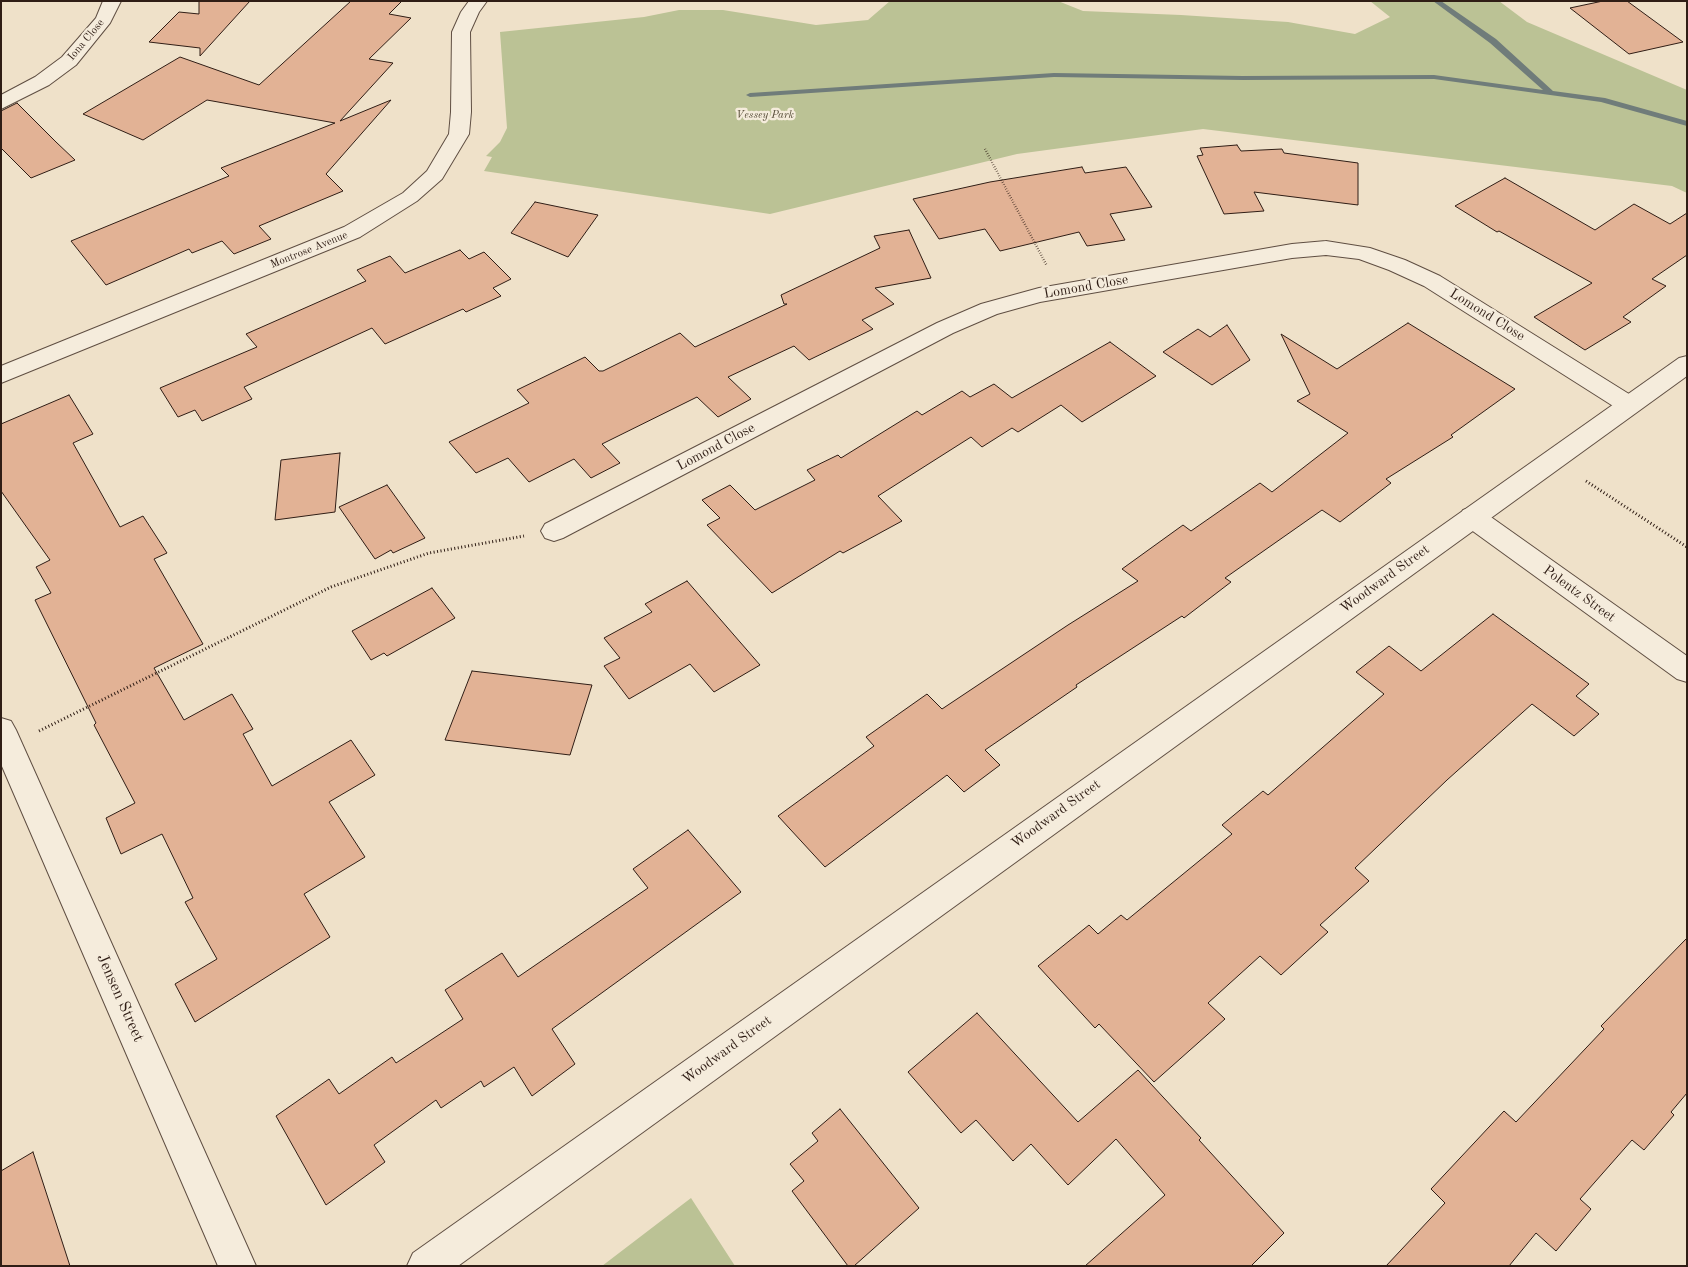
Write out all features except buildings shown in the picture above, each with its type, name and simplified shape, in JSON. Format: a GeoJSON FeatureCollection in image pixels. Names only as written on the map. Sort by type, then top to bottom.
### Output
{"type":"FeatureCollection","features":[{"type":"Feature","properties":{"kind":"street","name":"Iona Close"},"geometry":{"type":"LineString","coordinates":[[1,103],[42,81],[69,61],[104,19],[112,1]]}},
{"type":"Feature","properties":{"kind":"street","name":"Montrose Avenue"},"geometry":{"type":"LineString","coordinates":[[1,375],[352,232],[410,196],[435,175],[459,134],[462,32],[470,12],[478,1]]}},
{"type":"Feature","properties":{"kind":"street","name":"Lomond Close"},"geometry":{"type":"LineString","coordinates":[[554,531],[945,328],[989,309],[1039,295],[1292,251],[1326,248],[1362,254],[1398,265],[1432,281],[1629,405]]}},
{"type":"Feature","properties":{"kind":"street","name":"Woodward Street"},"geometry":{"type":"LineString","coordinates":[[426,1266],[1687,364]]}},
{"type":"Feature","properties":{"kind":"street","name":"Polentz Street"},"geometry":{"type":"LineString","coordinates":[[1472,516],[1687,671]]}},
{"type":"Feature","properties":{"kind":"street","name":"Jensen Street"},"geometry":{"type":"LineString","coordinates":[[5,738],[237,1266]]}},
{"type":"Feature","properties":{"kind":"path"},"geometry":{"type":"LineString","coordinates":[[985,149],[1061,291]]}},
{"type":"Feature","properties":{"kind":"path"},"geometry":{"type":"LineString","coordinates":[[1586,481],[1687,547]]}},
{"type":"Feature","properties":{"kind":"path"},"geometry":{"type":"LineString","coordinates":[[5,738],[331,587],[429,553],[554,531]]}},
{"type":"Feature","properties":{"kind":"green space","name":"Vessey Park"},"geometry":{"type":"Polygon","coordinates":[[[890,1],[1058,1],[1083,11],[1288,22],[1355,34],[1390,17],[1370,1],[1499,1],[1527,22],[1687,90],[1687,193],[1672,186],[1203,129],[1017,154],[770,214],[484,171],[492,157],[486,156],[500,142],[507,128],[500,32],[644,17],[679,10],[723,10],[816,25],[868,20],[890,1]]]}},
{"type":"Feature","properties":{"kind":"green space"},"geometry":{"type":"Polygon","coordinates":[[[691,1198],[735,1266],[602,1266],[691,1198]]]}},
{"type":"Feature","properties":{"kind":"waterway"},"geometry":{"type":"LineString","coordinates":[[1436,1],[1493,41],[1551,93]]}},
{"type":"Feature","properties":{"kind":"waterway"},"geometry":{"type":"LineString","coordinates":[[750,95],[1054,75],[1243,78],[1434,77],[1602,100],[1687,124]]}}]}
